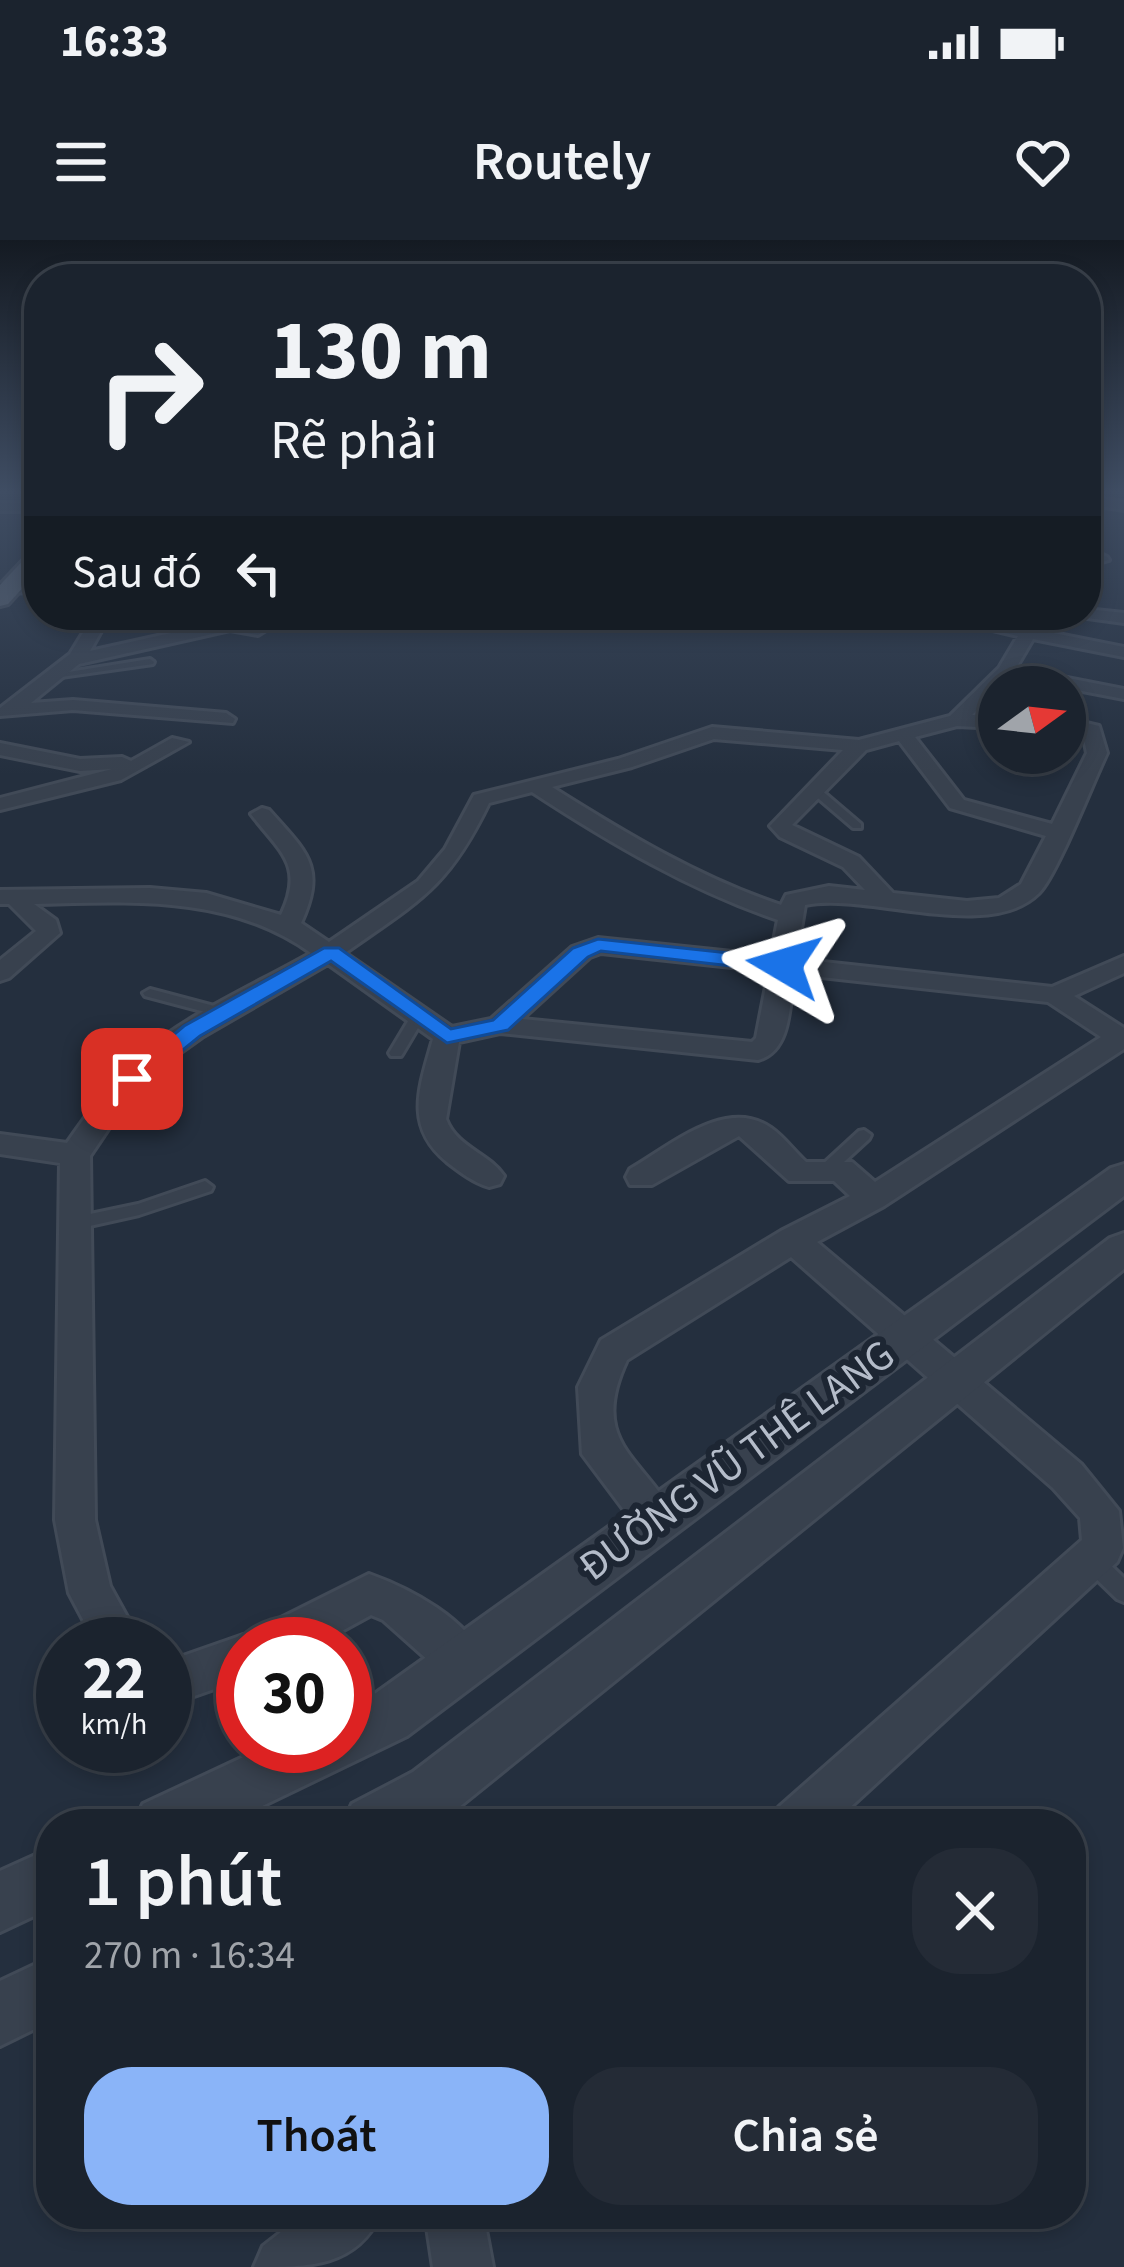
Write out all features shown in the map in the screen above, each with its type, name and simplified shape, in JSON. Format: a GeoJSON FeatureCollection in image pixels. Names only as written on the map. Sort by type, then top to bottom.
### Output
{"type":"FeatureCollection","features":[{"type":"Feature","properties":{"kind":"street"},"geometry":{"type":"LineString","coordinates":[[5,713],[70,661],[97,630]]}},
{"type":"Feature","properties":{"kind":"street"},"geometry":{"type":"LineString","coordinates":[[70,661],[208,630]]}},
{"type":"Feature","properties":{"kind":"street"},"geometry":{"type":"LineString","coordinates":[[1009,666],[1030,630]]}},
{"type":"Feature","properties":{"kind":"street"},"geometry":{"type":"LineString","coordinates":[[1059,630],[1124,652]]}},
{"type":"Feature","properties":{"kind":"street"},"geometry":{"type":"LineString","coordinates":[[0,686],[36,691]]}},
{"type":"Feature","properties":{"kind":"street"},"geometry":{"type":"LineString","coordinates":[[1086,687],[1124,694]]}},
{"type":"Feature","properties":{"kind":"street"},"geometry":{"type":"LineString","coordinates":[[957,720],[978,699]]}},
{"type":"Feature","properties":{"kind":"street"},"geometry":{"type":"LineString","coordinates":[[5,713],[73,705],[226,719]]}},
{"type":"Feature","properties":{"kind":"street"},"geometry":{"type":"LineString","coordinates":[[104,1617],[90,1593],[75,1520],[75,1155],[115,1097],[150,1061],[332,952],[426,886],[454,851],[481,799],[625,763],[712,733],[859,746],[957,720],[978,721]]}},
{"type":"Feature","properties":{"kind":"street"},"geometry":{"type":"LineString","coordinates":[[8,895],[206,900],[288,925],[447,1036],[500,1025],[758,1052],[769,1041],[794,900],[807,894],[967,908],[1004,904],[1030,888],[1060,833],[1097,753],[1092,730],[1086,729]]}},
{"type":"Feature","properties":{"kind":"street"},"geometry":{"type":"LineString","coordinates":[[903,734],[957,804],[1060,833]]}},
{"type":"Feature","properties":{"kind":"street"},"geometry":{"type":"LineString","coordinates":[[0,804],[102,783],[179,742]]}},
{"type":"Feature","properties":{"kind":"street"},"geometry":{"type":"LineString","coordinates":[[859,746],[781,826],[851,862],[886,899]]}},
{"type":"Feature","properties":{"kind":"street"},"geometry":{"type":"LineString","coordinates":[[0,749],[80,765],[153,759]]}},
{"type":"Feature","properties":{"kind":"street"},"geometry":{"type":"LineString","coordinates":[[1097,753],[1124,760]]}},
{"type":"Feature","properties":{"kind":"street"},"geometry":{"type":"LineString","coordinates":[[531,783],[610,833],[730,896],[789,916]]}},
{"type":"Feature","properties":{"kind":"street"},"geometry":{"type":"LineString","coordinates":[[262,814],[305,874],[306,890],[288,925]]}},
{"type":"Feature","properties":{"kind":"street"},"geometry":{"type":"LineString","coordinates":[[0,973],[48,933],[47,925],[8,895]]}},
{"type":"Feature","properties":{"kind":"street"},"geometry":{"type":"LineString","coordinates":[[500,1025],[580,952],[598,945],[1055,995],[1122,1038],[873,1198],[793,1240],[614,1350],[596,1387],[602,1454],[656,1521]]}},
{"type":"Feature","properties":{"kind":"street"},"geometry":{"type":"LineString","coordinates":[[1055,995],[1124,964]]}},
{"type":"Feature","properties":{"kind":"street"},"geometry":{"type":"LineString","coordinates":[[447,1036],[432,1102],[431,1130],[445,1148],[489,1176]]}},
{"type":"Feature","properties":{"kind":"street"},"geometry":{"type":"LineString","coordinates":[[641,1177],[727,1127],[743,1124],[757,1129],[800,1173],[841,1170],[873,1198]]}},
{"type":"Feature","properties":{"kind":"street"},"geometry":{"type":"LineString","coordinates":[[0,1144],[75,1155]]}},
{"type":"Feature","properties":{"kind":"street","name":"ĐƯỜNG VŨ THÊ LANG"},"geometry":{"type":"LineString","coordinates":[[372,1725],[1124,1177]]}},
{"type":"Feature","properties":{"kind":"street"},"geometry":{"type":"LineString","coordinates":[[793,1240],[1067,1475],[1099,1511],[1103,1548],[813,1809]]}},
{"type":"Feature","properties":{"kind":"street","name":"ĐƯỜNG VŨ THÊ LANG"},"geometry":{"type":"LineString","coordinates":[[401,1809],[433,1792],[1124,1248]]}},
{"type":"Feature","properties":{"kind":"street"},"geometry":{"type":"LineString","coordinates":[[325,1617],[369,1594],[398,1605],[464,1662]]}},
{"type":"Feature","properties":{"kind":"street"},"geometry":{"type":"LineString","coordinates":[[196,1809],[271,1773]]}},
{"type":"Feature","properties":{"kind":"street"},"geometry":{"type":"LineString","coordinates":[[0,1902],[36,1884]]}},
{"type":"Feature","properties":{"kind":"street"},"geometry":{"type":"LineString","coordinates":[[0,2014],[36,1996]]}},
{"type":"Feature","properties":{"kind":"street"},"geometry":{"type":"LineString","coordinates":[[284,2267],[333,2229]]}},
{"type":"Feature","properties":{"kind":"street"},"geometry":{"type":"LineString","coordinates":[[457,2229],[463,2267]]}},
{"type":"Feature","properties":{"kind":"lane"},"geometry":{"type":"LineString","coordinates":[[54,675],[149,662]]}},
{"type":"Feature","properties":{"kind":"lane"},"geometry":{"type":"LineString","coordinates":[[816,791],[857,826]]}},
{"type":"Feature","properties":{"kind":"lane"},"geometry":{"type":"LineString","coordinates":[[150,993],[224,1013]]}},
{"type":"Feature","properties":{"kind":"lane"},"geometry":{"type":"LineString","coordinates":[[396,1053],[418,1016]]}},
{"type":"Feature","properties":{"kind":"lane"},"geometry":{"type":"LineString","coordinates":[[827,1169],[864,1135]]}},
{"type":"Feature","properties":{"kind":"lane"},"geometry":{"type":"LineString","coordinates":[[76,1223],[205,1187]]}},
{"type":"Feature","properties":{"kind":"lane"},"geometry":{"type":"LineString","coordinates":[[1090,1560],[1124,1592]]}},
{"type":"Feature","properties":{"kind":"route"},"geometry":{"type":"LineString","coordinates":[[132,1079],[192,1031],[332,952],[447,1036],[500,1025],[580,952],[598,945],[784,965]]}}]}
